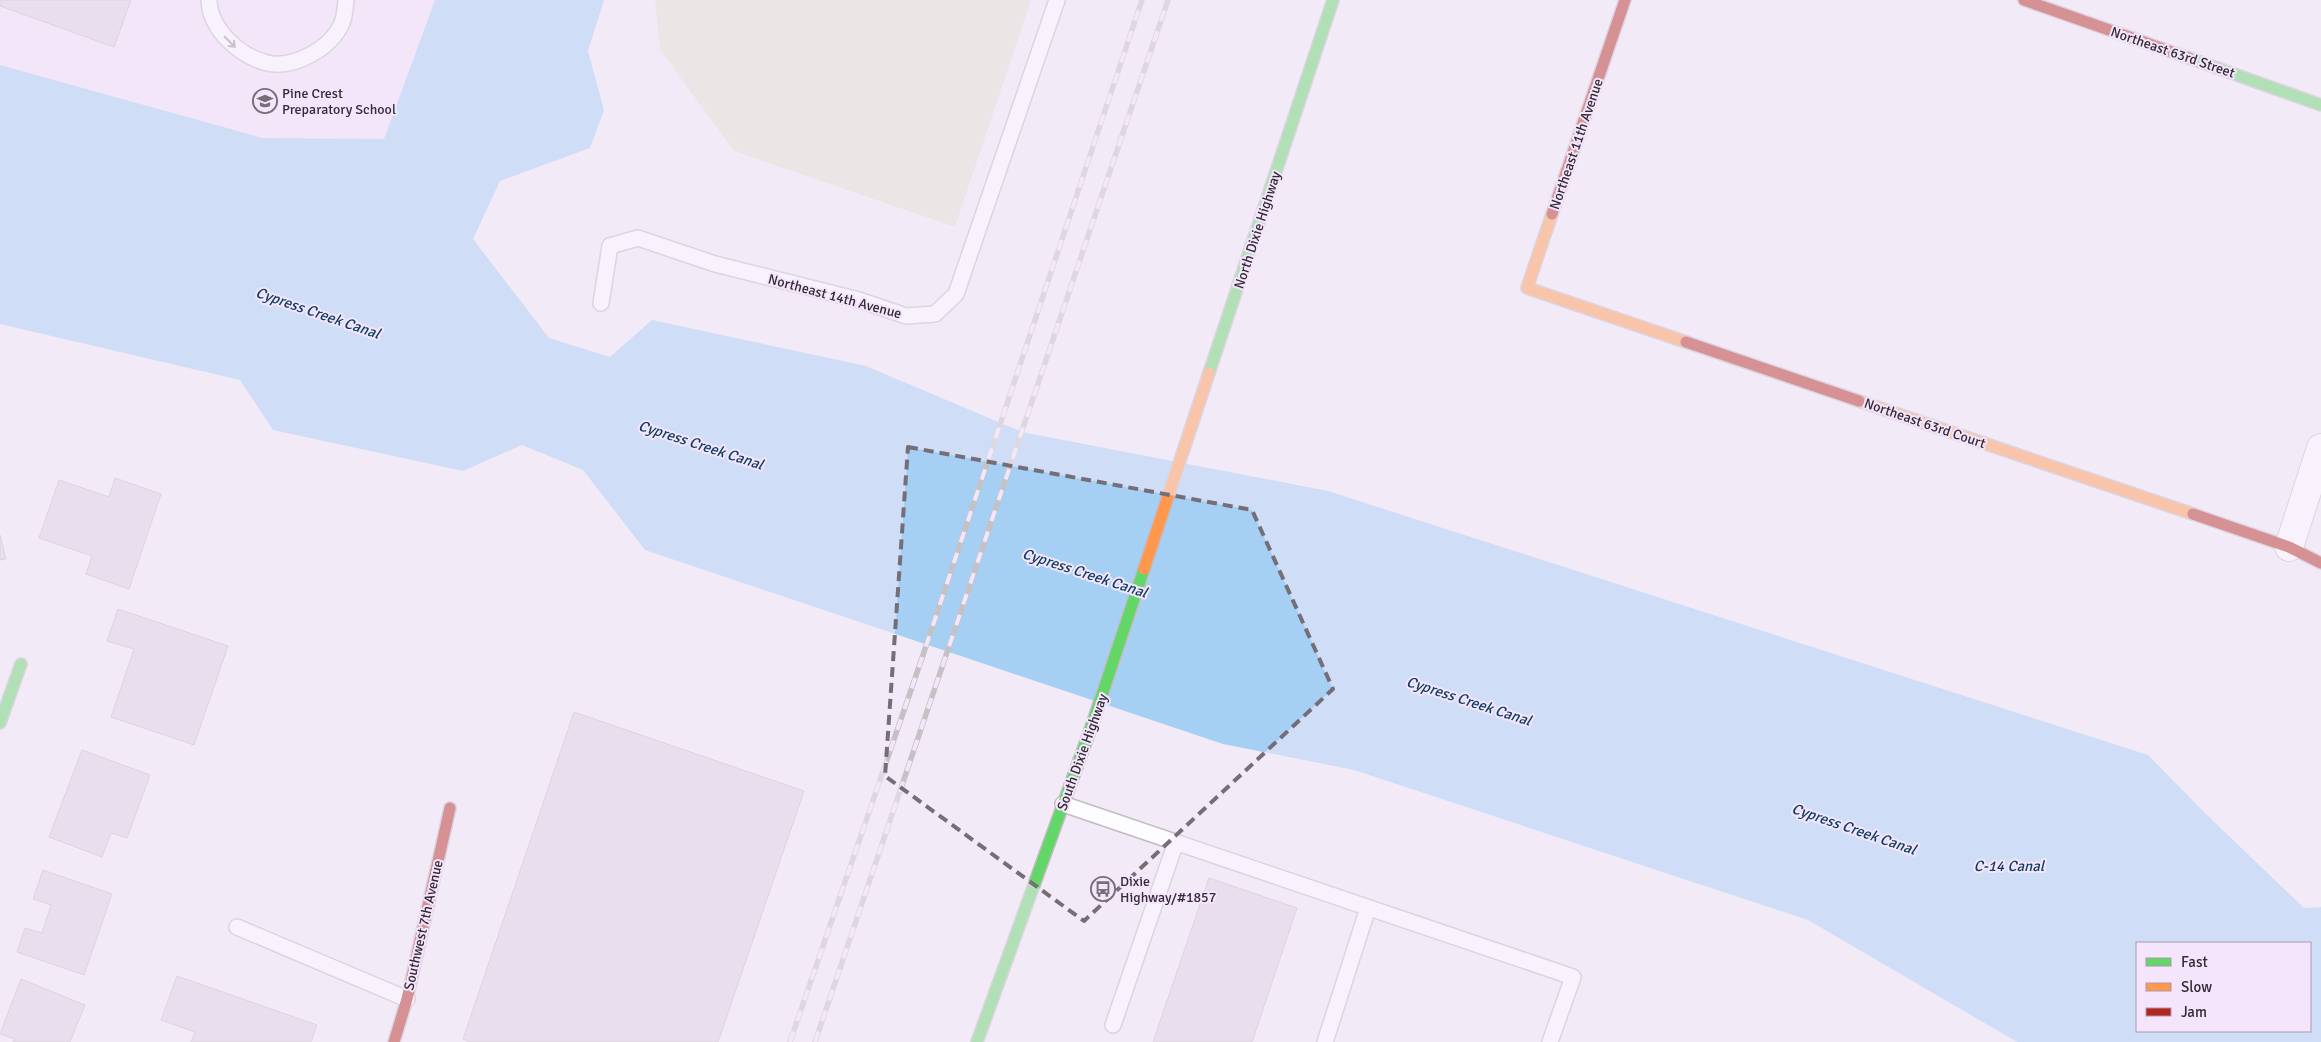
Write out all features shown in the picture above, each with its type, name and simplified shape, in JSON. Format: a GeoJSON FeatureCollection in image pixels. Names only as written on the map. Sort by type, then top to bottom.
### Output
{"type":"FeatureCollection","features":[{"type":"Feature","properties":{"kind":"street","name":"North Dixie Highway"},"geometry":{"type":"LineString","coordinates":[[1181,460],[1334,0]]}},
{"type":"Feature","properties":{"kind":"street","name":"Northeast 11th Avenue"},"geometry":{"type":"LineString","coordinates":[[1527,288],[1625,0]]}},
{"type":"Feature","properties":{"kind":"street","name":"Northeast 63rd Street"},"geometry":{"type":"LineString","coordinates":[[2024,0],[2321,105]]}},
{"type":"Feature","properties":{"kind":"street","name":"Northeast 63rd Court"},"geometry":{"type":"LineString","coordinates":[[1527,288],[2289,547],[2321,563]]}},
{"type":"Feature","properties":{"kind":"street"},"geometry":{"type":"LineString","coordinates":[[2289,547],[2321,448]]}},
{"type":"Feature","properties":{"kind":"street","name":"South Dixie Highway"},"geometry":{"type":"LineString","coordinates":[[978,1039],[1092,725],[1181,460]]}},
{"type":"Feature","properties":{"kind":"street"},"geometry":{"type":"LineString","coordinates":[[0,723],[21,664]]}},
{"type":"Feature","properties":{"kind":"street","name":"Southwest 7th Avenue"},"geometry":{"type":"LineString","coordinates":[[394,1042],[407,999],[450,808]]}},
{"type":"Feature","properties":{"kind":"lane"},"geometry":{"type":"LineString","coordinates":[[209,0],[209,6],[219,31],[240,53],[268,63],[298,61],[324,47],[342,23],[346,0]]}},
{"type":"Feature","properties":{"kind":"lane","name":"Northeast 14th Avenue"},"geometry":{"type":"LineString","coordinates":[[601,303],[610,246],[638,238],[716,264],[859,300],[906,316],[935,314],[956,294],[1057,0]]}},
{"type":"Feature","properties":{"kind":"lane"},"geometry":{"type":"LineString","coordinates":[[1064,804],[1573,977],[1550,1042]]}},
{"type":"Feature","properties":{"kind":"lane"},"geometry":{"type":"LineString","coordinates":[[1113,1025],[1176,842]]}},
{"type":"Feature","properties":{"kind":"lane"},"geometry":{"type":"LineString","coordinates":[[1325,1042],[1368,908]]}},
{"type":"Feature","properties":{"kind":"lane"},"geometry":{"type":"LineString","coordinates":[[237,927],[407,999]]}},
{"type":"Feature","properties":{"kind":"lane"},"geometry":{"type":"LineString","coordinates":[[978,1039],[993,1042]]}},
{"type":"Feature","properties":{"kind":"highlighted area"},"geometry":{"type":"Polygon","coordinates":[[[908,447],[1252,510],[1333,689],[1084,921],[885,776],[908,447]]]}},
{"type":"Feature","properties":{"kind":"shaded area","name":"Pine Crest Preparatory School"},"geometry":{"type":"Polygon","coordinates":[[[0,0],[435,0],[384,139],[263,138],[0,65],[0,0]]]}},
{"type":"Feature","properties":{"kind":"green space"},"geometry":{"type":"Polygon","coordinates":[[[655,0],[1031,0],[955,227],[734,151],[660,50],[655,0]]]}},
{"type":"Feature","properties":{"kind":"water","name":"C-14 Canal"},"geometry":{"type":"Polygon","coordinates":[[[435,0],[604,0],[588,51],[604,110],[590,148],[500,181],[473,239],[549,338],[610,357],[652,320],[866,366],[1022,432],[1328,491],[2148,755],[2304,908],[2321,907],[2321,1042],[2017,1042],[1808,920],[1354,770],[1223,744],[645,550],[583,470],[522,445],[463,471],[273,430],[240,380],[0,324],[0,65],[263,138],[384,139],[435,0]]]}},
{"type":"Feature","properties":{"kind":"building"},"geometry":{"type":"Polygon","coordinates":[[[0,0],[131,0],[114,47],[0,6],[0,0]]]}},
{"type":"Feature","properties":{"kind":"building"},"geometry":{"type":"Polygon","coordinates":[[[115,478],[161,494],[129,589],[86,574],[92,556],[39,538],[59,480],[109,497],[115,478]]]}},
{"type":"Feature","properties":{"kind":"building"},"geometry":{"type":"Polygon","coordinates":[[[0,535],[6,559],[0,560],[0,535]]]}},
{"type":"Feature","properties":{"kind":"building"},"geometry":{"type":"Polygon","coordinates":[[[118,609],[228,646],[194,745],[111,717],[134,649],[107,641],[118,609]]]}},
{"type":"Feature","properties":{"kind":"building"},"geometry":{"type":"Polygon","coordinates":[[[574,712],[804,791],[718,1042],[471,1042],[463,1039],[574,712]]]}},
{"type":"Feature","properties":{"kind":"building"},"geometry":{"type":"Polygon","coordinates":[[[82,750],[150,775],[127,838],[111,833],[102,857],[49,837],[82,750]]]}},
{"type":"Feature","properties":{"kind":"building"},"geometry":{"type":"Polygon","coordinates":[[[43,870],[112,894],[84,975],[17,952],[25,928],[42,933],[51,905],[33,899],[43,870]]]}},
{"type":"Feature","properties":{"kind":"building"},"geometry":{"type":"Polygon","coordinates":[[[1209,878],[1297,908],[1252,1042],[1153,1042],[1209,878]]]}},
{"type":"Feature","properties":{"kind":"building"},"geometry":{"type":"Polygon","coordinates":[[[177,976],[317,1025],[311,1042],[191,1042],[195,1032],[161,1020],[177,976]]]}},
{"type":"Feature","properties":{"kind":"building"},"geometry":{"type":"Polygon","coordinates":[[[21,979],[85,1005],[70,1042],[13,1042],[15,1039],[0,1034],[21,979]]]}},
{"type":"Feature","properties":{"kind":"railway"},"geometry":{"type":"LineString","coordinates":[[790,1042],[922,658],[1142,0]]}},
{"type":"Feature","properties":{"kind":"railway"},"geometry":{"type":"LineString","coordinates":[[815,1042],[1168,0]]}},
{"type":"Feature","properties":{"kind":"traffic: fast"},"geometry":{"type":"LineString","coordinates":[[1209,373],[1333,0]]}},
{"type":"Feature","properties":{"kind":"traffic: fast"},"geometry":{"type":"LineString","coordinates":[[2189,58],[2321,105]]}},
{"type":"Feature","properties":{"kind":"traffic: fast"},"geometry":{"type":"LineString","coordinates":[[977,1042],[1092,725],[1144,569]]}},
{"type":"Feature","properties":{"kind":"traffic: fast"},"geometry":{"type":"LineString","coordinates":[[0,723],[21,664]]}},
{"type":"Feature","properties":{"kind":"traffic: slow"},"geometry":{"type":"LineString","coordinates":[[1552,214],[1527,288],[1686,342]]}},
{"type":"Feature","properties":{"kind":"traffic: slow"},"geometry":{"type":"LineString","coordinates":[[1144,569],[1209,373]]}},
{"type":"Feature","properties":{"kind":"traffic: slow"},"geometry":{"type":"LineString","coordinates":[[1859,401],[2193,514]]}},
{"type":"Feature","properties":{"kind":"traffic: jam"},"geometry":{"type":"LineString","coordinates":[[1552,214],[1625,0]]}},
{"type":"Feature","properties":{"kind":"traffic: jam"},"geometry":{"type":"LineString","coordinates":[[2024,0],[2189,58]]}},
{"type":"Feature","properties":{"kind":"traffic: jam"},"geometry":{"type":"LineString","coordinates":[[1686,342],[1859,401]]}},
{"type":"Feature","properties":{"kind":"traffic: jam"},"geometry":{"type":"LineString","coordinates":[[2193,514],[2289,547],[2321,563]]}},
{"type":"Feature","properties":{"kind":"traffic: jam"},"geometry":{"type":"LineString","coordinates":[[394,1042],[407,999],[450,808]]}},
{"type":"Feature","properties":{"kind":"place","name":"Pine Crest Preparatory School"},"geometry":{"type":"Point","coordinates":[265,101]}},
{"type":"Feature","properties":{"kind":"place","name":"Dixie Highway/#1857"},"geometry":{"type":"Point","coordinates":[1103,889]}},
{"type":"Feature","properties":{"kind":"water label","name":"Cypress Creek Canal"},"geometry":{"type":"Point","coordinates":[318,313]}},
{"type":"Feature","properties":{"kind":"water label","name":"Cypress Creek Canal"},"geometry":{"type":"Point","coordinates":[701,445]}},
{"type":"Feature","properties":{"kind":"water label","name":"Cypress Creek Canal"},"geometry":{"type":"Point","coordinates":[1085,573]}},
{"type":"Feature","properties":{"kind":"water label","name":"Cypress Creek Canal"},"geometry":{"type":"Point","coordinates":[1469,701]}},
{"type":"Feature","properties":{"kind":"water label","name":"Cypress Creek Canal"},"geometry":{"type":"Point","coordinates":[1854,829]}}]}
